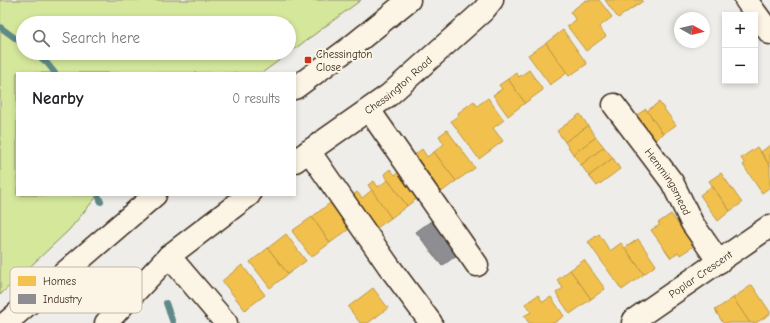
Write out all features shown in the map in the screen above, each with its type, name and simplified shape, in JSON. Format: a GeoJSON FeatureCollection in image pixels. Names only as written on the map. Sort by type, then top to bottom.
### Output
{"type":"FeatureCollection","features":[{"type":"Feature","properties":{"kind":"main road"},"geometry":{"type":"LineString","coordinates":[[296,87],[352,46],[408,0]]}},
{"type":"Feature","properties":{"kind":"main road","name":"Chessington Road"},"geometry":{"type":"LineString","coordinates":[[302,156],[389,95],[483,10],[492,0]]}},
{"type":"Feature","properties":{"kind":"main road"},"geometry":{"type":"LineString","coordinates":[[746,0],[770,33]]}},
{"type":"Feature","properties":{"kind":"main road","name":"Hemmingsmead"},"geometry":{"type":"LineString","coordinates":[[614,105],[672,182],[692,223],[719,262]]}},
{"type":"Feature","properties":{"kind":"main road"},"geometry":{"type":"LineString","coordinates":[[369,110],[477,265]]}},
{"type":"Feature","properties":{"kind":"main road"},"geometry":{"type":"LineString","coordinates":[[302,156],[388,265],[431,323]]}},
{"type":"Feature","properties":{"kind":"main road"},"geometry":{"type":"LineString","coordinates":[[71,267],[154,196]]}},
{"type":"Feature","properties":{"kind":"main road"},"geometry":{"type":"LineString","coordinates":[[142,285],[169,256],[248,196]]}},
{"type":"Feature","properties":{"kind":"main road","name":"Poplar Crescent"},"geometry":{"type":"LineString","coordinates":[[633,323],[634,320],[770,226]]}},
{"type":"Feature","properties":{"kind":"main road"},"geometry":{"type":"LineString","coordinates":[[169,256],[226,323]]}},
{"type":"Feature","properties":{"kind":"main road"},"geometry":{"type":"LineString","coordinates":[[6,323],[18,313]]}},
{"type":"Feature","properties":{"kind":"main road"},"geometry":{"type":"LineString","coordinates":[[106,323],[115,313]]}},
{"type":"Feature","properties":{"kind":"green space"},"geometry":{"type":"Polygon","coordinates":[[[0,0],[361,0],[296,48],[296,16],[16,16],[16,60],[280,60],[263,72],[16,72],[16,196],[97,196],[69,230],[30,267],[10,267],[10,286],[0,295],[0,0]]]}},
{"type":"Feature","properties":{"kind":"building: Homes"},"geometry":{"type":"Polygon","coordinates":[[[586,0],[599,0],[612,17],[599,27],[606,36],[586,51],[567,26],[576,20],[570,12],[586,0]]]}},
{"type":"Feature","properties":{"kind":"building: Homes"},"geometry":{"type":"Polygon","coordinates":[[[605,0],[642,0],[643,1],[618,18],[605,0]]]}},
{"type":"Feature","properties":{"kind":"building: Homes"},"geometry":{"type":"Polygon","coordinates":[[[563,30],[587,64],[569,76],[546,43],[563,30]]]}},
{"type":"Feature","properties":{"kind":"building: Homes"},"geometry":{"type":"Polygon","coordinates":[[[546,43],[567,73],[550,85],[528,55],[546,43]]]}},
{"type":"Feature","properties":{"kind":"building: Homes"},"geometry":{"type":"Polygon","coordinates":[[[529,70],[543,90],[525,103],[508,79],[516,73],[519,77],[529,70]]]}},
{"type":"Feature","properties":{"kind":"building: Homes"},"geometry":{"type":"Polygon","coordinates":[[[508,79],[525,103],[508,116],[493,95],[502,89],[499,85],[508,79]]]}},
{"type":"Feature","properties":{"kind":"building: Homes"},"geometry":{"type":"Polygon","coordinates":[[[488,98],[504,120],[493,128],[503,141],[479,159],[451,121],[459,115],[458,113],[474,101],[477,106],[488,98]]]}},
{"type":"Feature","properties":{"kind":"building: Homes"},"geometry":{"type":"Polygon","coordinates":[[[659,102],[676,125],[663,134],[647,111],[659,102]]]}},
{"type":"Feature","properties":{"kind":"building: Homes"},"geometry":{"type":"Polygon","coordinates":[[[646,109],[663,134],[652,142],[634,117],[646,109]]]}},
{"type":"Feature","properties":{"kind":"building: Homes"},"geometry":{"type":"Polygon","coordinates":[[[580,114],[588,126],[565,142],[557,131],[580,114]]]}},
{"type":"Feature","properties":{"kind":"building: Homes"},"geometry":{"type":"Polygon","coordinates":[[[588,126],[596,137],[573,154],[565,142],[588,126]]]}},
{"type":"Feature","properties":{"kind":"building: Homes"},"geometry":{"type":"Polygon","coordinates":[[[447,130],[475,168],[456,181],[434,152],[444,144],[439,136],[447,130]]]}},
{"type":"Feature","properties":{"kind":"building: Homes"},"geometry":{"type":"Polygon","coordinates":[[[596,137],[604,147],[581,165],[573,154],[596,137]]]}},
{"type":"Feature","properties":{"kind":"building: Homes"},"geometry":{"type":"Polygon","coordinates":[[[770,145],[770,166],[761,152],[770,145]]]}},
{"type":"Feature","properties":{"kind":"building: Homes"},"geometry":{"type":"Polygon","coordinates":[[[604,147],[613,158],[589,176],[581,165],[604,147]]]}},
{"type":"Feature","properties":{"kind":"building: Homes"},"geometry":{"type":"Polygon","coordinates":[[[757,147],[770,166],[770,187],[762,193],[743,165],[745,164],[741,158],[757,147]]]}},
{"type":"Feature","properties":{"kind":"building: Homes"},"geometry":{"type":"Polygon","coordinates":[[[422,149],[427,157],[434,152],[456,181],[440,193],[413,156],[422,149]]]}},
{"type":"Feature","properties":{"kind":"building: Homes"},"geometry":{"type":"Polygon","coordinates":[[[613,158],[620,169],[597,186],[589,176],[613,158]]]}},
{"type":"Feature","properties":{"kind":"building: Homes"},"geometry":{"type":"Polygon","coordinates":[[[390,169],[395,175],[402,169],[422,195],[407,206],[384,174],[390,169]]]}},
{"type":"Feature","properties":{"kind":"building: Homes"},"geometry":{"type":"Polygon","coordinates":[[[721,173],[742,203],[730,211],[709,181],[721,173]]]}},
{"type":"Feature","properties":{"kind":"building: Homes"},"geometry":{"type":"Polygon","coordinates":[[[388,180],[407,206],[391,218],[368,185],[374,181],[378,187],[388,180]]]}},
{"type":"Feature","properties":{"kind":"building: Homes"},"geometry":{"type":"Polygon","coordinates":[[[712,186],[730,211],[718,221],[700,195],[712,186]]]}},
{"type":"Feature","properties":{"kind":"building: Homes"},"geometry":{"type":"Polygon","coordinates":[[[372,190],[391,218],[374,230],[351,197],[357,192],[362,198],[372,190]]]}},
{"type":"Feature","properties":{"kind":"building: Homes"},"geometry":{"type":"Polygon","coordinates":[[[330,203],[349,229],[330,243],[312,217],[330,203]]]}},
{"type":"Feature","properties":{"kind":"building: Homes"},"geometry":{"type":"Polygon","coordinates":[[[671,214],[694,246],[680,255],[678,252],[671,258],[651,230],[660,225],[658,223],[671,214]]]}},
{"type":"Feature","properties":{"kind":"building: Homes"},"geometry":{"type":"Polygon","coordinates":[[[312,217],[330,243],[311,257],[292,231],[312,217]]]}},
{"type":"Feature","properties":{"kind":"building: Homes"},"geometry":{"type":"Polygon","coordinates":[[[286,234],[306,261],[288,274],[268,248],[286,234]]]}},
{"type":"Feature","properties":{"kind":"building: Homes"},"geometry":{"type":"Polygon","coordinates":[[[599,234],[610,251],[621,243],[644,274],[622,290],[588,242],[599,234]]]}},
{"type":"Feature","properties":{"kind":"building: Homes"},"geometry":{"type":"Polygon","coordinates":[[[638,239],[656,265],[644,274],[625,248],[638,239]]]}},
{"type":"Feature","properties":{"kind":"building: Homes"},"geometry":{"type":"Polygon","coordinates":[[[268,248],[288,274],[270,288],[250,262],[268,248]]]}},
{"type":"Feature","properties":{"kind":"building: Homes"},"geometry":{"type":"Polygon","coordinates":[[[584,260],[605,289],[591,299],[570,270],[584,260]]]}},
{"type":"Feature","properties":{"kind":"building: Homes"},"geometry":{"type":"Polygon","coordinates":[[[242,265],[265,295],[245,310],[222,281],[242,265]]]}},
{"type":"Feature","properties":{"kind":"building: Homes"},"geometry":{"type":"Polygon","coordinates":[[[570,270],[591,299],[570,314],[556,293],[563,288],[557,280],[570,270]]]}},
{"type":"Feature","properties":{"kind":"building: Homes"},"geometry":{"type":"Polygon","coordinates":[[[752,285],[770,312],[770,314],[756,323],[750,323],[733,298],[752,285]]]}},
{"type":"Feature","properties":{"kind":"building: Homes"},"geometry":{"type":"Polygon","coordinates":[[[373,288],[388,308],[368,323],[360,323],[348,307],[373,288]]]}},
{"type":"Feature","properties":{"kind":"building: Homes"},"geometry":{"type":"Polygon","coordinates":[[[538,295],[543,302],[551,297],[564,316],[554,323],[529,323],[524,316],[531,312],[525,304],[538,295]]]}},
{"type":"Feature","properties":{"kind":"building: Homes"},"geometry":{"type":"Polygon","coordinates":[[[733,298],[750,323],[723,323],[715,310],[733,298]]]}},
{"type":"Feature","properties":{"kind":"building: Industry"},"geometry":{"type":"Polygon","coordinates":[[[431,221],[457,255],[442,266],[416,232],[431,221]]]}},
{"type":"Feature","properties":{"kind":"waterway"},"geometry":{"type":"LineString","coordinates":[[0,27],[16,39]]}},
{"type":"Feature","properties":{"kind":"waterway"},"geometry":{"type":"LineString","coordinates":[[43,60],[54,72]]}},
{"type":"Feature","properties":{"kind":"waterway"},"geometry":{"type":"LineString","coordinates":[[98,196],[101,202]]}},
{"type":"Feature","properties":{"kind":"waterway"},"geometry":{"type":"LineString","coordinates":[[166,303],[173,323]]}},
{"type":"Feature","properties":{"kind":"place","name":"Chessington Close"},"geometry":{"type":"Point","coordinates":[308,60]}}]}
